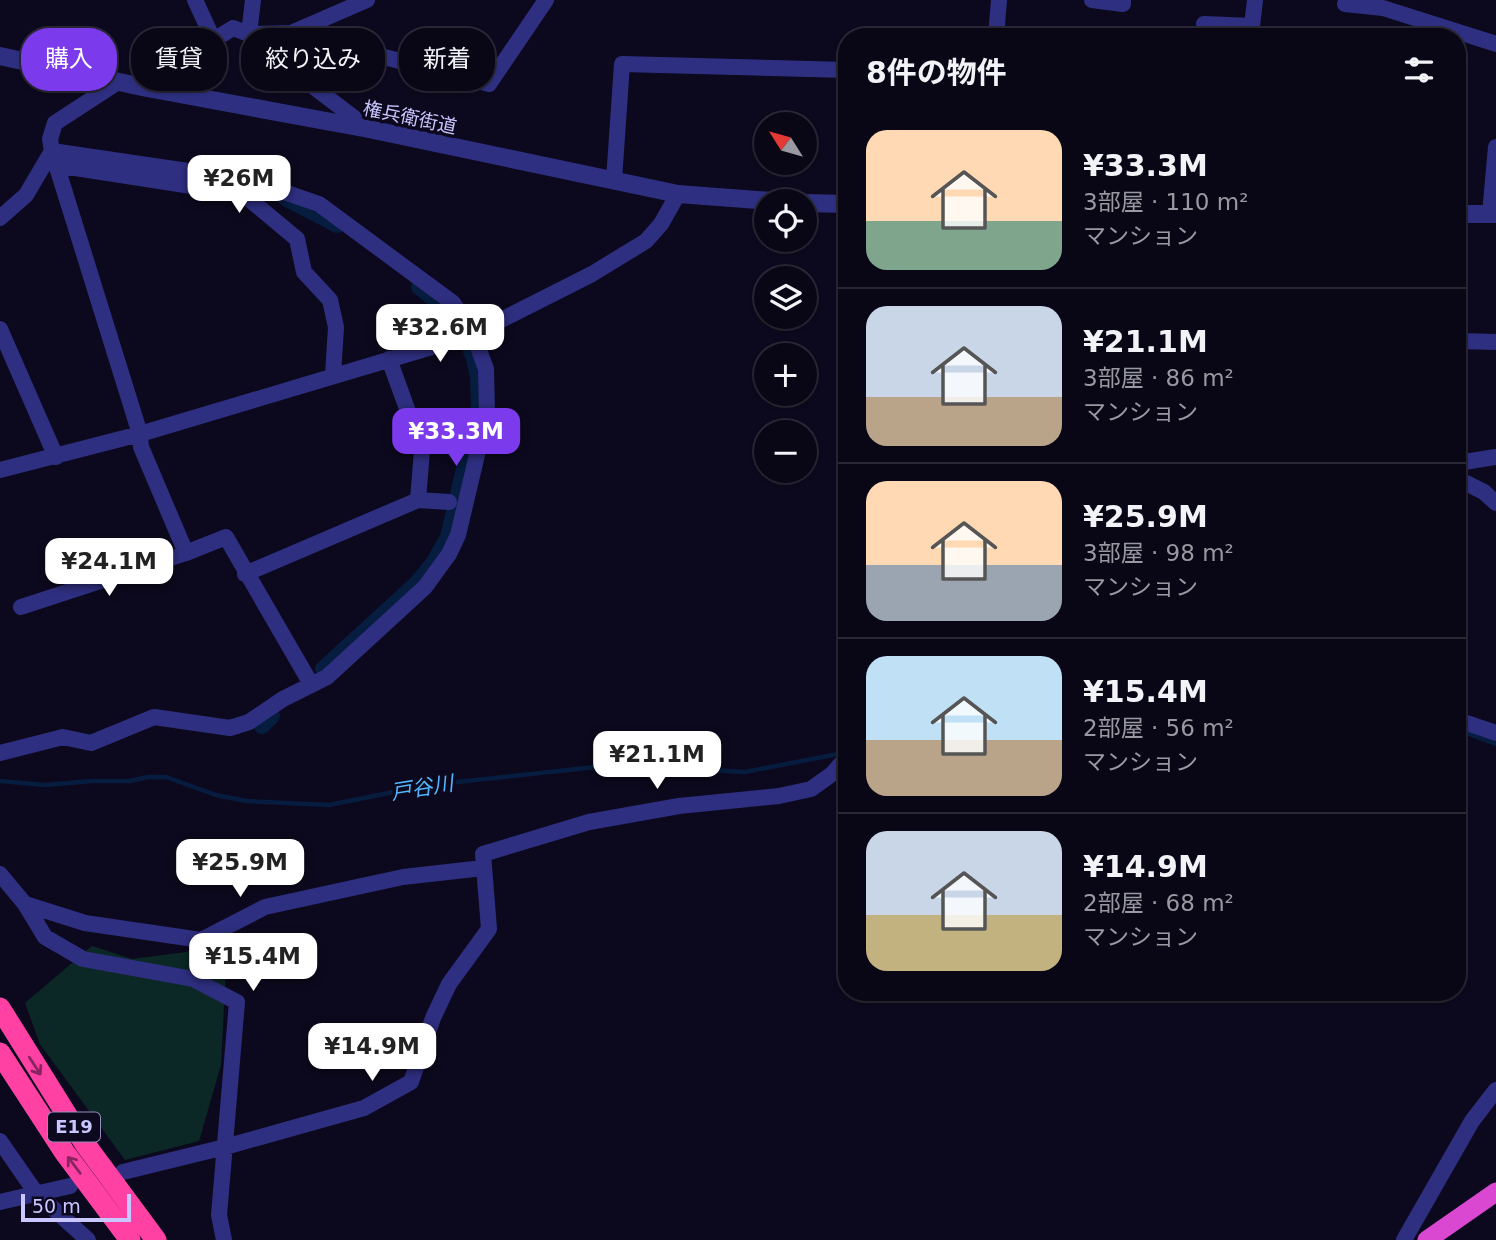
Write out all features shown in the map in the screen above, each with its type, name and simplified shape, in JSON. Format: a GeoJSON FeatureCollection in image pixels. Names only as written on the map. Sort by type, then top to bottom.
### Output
{"type":"FeatureCollection","features":[{"type":"Feature","properties":{"kind":"highway","name":"E19"},"geometry":{"type":"LineString","coordinates":[[0,1008],[85,1144],[156,1240]]}},
{"type":"Feature","properties":{"kind":"highway","name":"E19"},"geometry":{"type":"LineString","coordinates":[[0,1053],[65,1153],[130,1240]]}},
{"type":"Feature","properties":{"kind":"highway"},"geometry":{"type":"LineString","coordinates":[[1427,1240],[1496,1192]]}},
{"type":"Feature","properties":{"kind":"street"},"geometry":{"type":"LineString","coordinates":[[195,0],[208,28]]}},
{"type":"Feature","properties":{"kind":"street"},"geometry":{"type":"LineString","coordinates":[[250,28],[253,0]]}},
{"type":"Feature","properties":{"kind":"street"},"geometry":{"type":"LineString","coordinates":[[303,28],[368,0]]}},
{"type":"Feature","properties":{"kind":"street"},"geometry":{"type":"LineString","coordinates":[[385,57],[489,84],[546,0]]}},
{"type":"Feature","properties":{"kind":"street"},"geometry":{"type":"LineString","coordinates":[[997,28],[999,0]]}},
{"type":"Feature","properties":{"kind":"street"},"geometry":{"type":"LineString","coordinates":[[1092,0],[1123,4],[1124,0]]}},
{"type":"Feature","properties":{"kind":"street"},"geometry":{"type":"LineString","coordinates":[[1252,28],[1255,0]]}},
{"type":"Feature","properties":{"kind":"street"},"geometry":{"type":"LineString","coordinates":[[1345,4],[1383,8],[1446,28]]}},
{"type":"Feature","properties":{"kind":"street"},"geometry":{"type":"LineString","coordinates":[[1204,24],[1228,28]]}},
{"type":"Feature","properties":{"kind":"street"},"geometry":{"type":"LineString","coordinates":[[1466,34],[1496,44]]}},
{"type":"Feature","properties":{"kind":"street","name":"権兵衛街道"},"geometry":{"type":"LineString","coordinates":[[0,57],[131,85]]}},
{"type":"Feature","properties":{"kind":"street"},"geometry":{"type":"LineString","coordinates":[[614,180],[622,64],[838,70]]}},
{"type":"Feature","properties":{"kind":"street"},"geometry":{"type":"LineString","coordinates":[[118,82],[55,123],[50,139],[140,434],[141,447],[186,553]]}},
{"type":"Feature","properties":{"kind":"street","name":"権兵衛街道"},"geometry":{"type":"LineString","coordinates":[[164,91],[369,129],[678,194],[754,200]]}},
{"type":"Feature","properties":{"kind":"street"},"geometry":{"type":"LineString","coordinates":[[319,91],[369,129]]}},
{"type":"Feature","properties":{"kind":"street"},"geometry":{"type":"LineString","coordinates":[[1466,214],[1493,214],[1496,147]]}},
{"type":"Feature","properties":{"kind":"street"},"geometry":{"type":"LineString","coordinates":[[0,218],[26,195],[54,158]]}},
{"type":"Feature","properties":{"kind":"street"},"geometry":{"type":"LineString","coordinates":[[0,753],[63,737],[91,743],[153,718],[230,728],[249,722],[327,677],[425,587],[449,554],[458,535],[487,413],[486,369],[472,331],[453,303],[319,204],[249,180],[54,158]]}},
{"type":"Feature","properties":{"kind":"street"},"geometry":{"type":"LineString","coordinates":[[54,158],[243,194],[297,239],[304,272],[330,300],[336,327],[333,375]]}},
{"type":"Feature","properties":{"kind":"street"},"geometry":{"type":"LineString","coordinates":[[0,470],[140,434],[435,346],[497,322],[592,274],[646,241],[661,224],[678,194]]}},
{"type":"Feature","properties":{"kind":"street"},"geometry":{"type":"LineString","coordinates":[[817,203],[838,204]]}},
{"type":"Feature","properties":{"kind":"street"},"geometry":{"type":"LineString","coordinates":[[0,329],[57,457]]}},
{"type":"Feature","properties":{"kind":"street"},"geometry":{"type":"LineString","coordinates":[[1466,341],[1496,342]]}},
{"type":"Feature","properties":{"kind":"street"},"geometry":{"type":"LineString","coordinates":[[389,359],[422,450],[418,500]]}},
{"type":"Feature","properties":{"kind":"street"},"geometry":{"type":"LineString","coordinates":[[1466,462],[1496,457]]}},
{"type":"Feature","properties":{"kind":"street"},"geometry":{"type":"LineString","coordinates":[[1466,482],[1484,492],[1496,503]]}},
{"type":"Feature","properties":{"kind":"street"},"geometry":{"type":"LineString","coordinates":[[245,574],[418,500],[449,502]]}},
{"type":"Feature","properties":{"kind":"street"},"geometry":{"type":"LineString","coordinates":[[21,607],[186,553],[226,537],[311,684]]}},
{"type":"Feature","properties":{"kind":"street"},"geometry":{"type":"LineString","coordinates":[[1466,723],[1496,733]]}},
{"type":"Feature","properties":{"kind":"street"},"geometry":{"type":"LineString","coordinates":[[123,1172],[364,1108],[411,1082],[433,1018],[449,984],[489,929],[483,853],[589,822],[679,806],[779,796],[811,789],[838,768]]}},
{"type":"Feature","properties":{"kind":"street"},"geometry":{"type":"LineString","coordinates":[[25,904],[85,923],[201,940],[265,907],[403,877],[483,868]]}},
{"type":"Feature","properties":{"kind":"street"},"geometry":{"type":"LineString","coordinates":[[0,874],[25,904],[45,937],[83,958],[193,979],[237,1002],[219,1215],[224,1240]]}},
{"type":"Feature","properties":{"kind":"street"},"geometry":{"type":"LineString","coordinates":[[1404,1240],[1472,1121],[1496,1090]]}},
{"type":"Feature","properties":{"kind":"street"},"geometry":{"type":"LineString","coordinates":[[0,1141],[36,1193],[88,1240]]}},
{"type":"Feature","properties":{"kind":"street"},"geometry":{"type":"LineString","coordinates":[[0,1202],[70,1186]]}},
{"type":"Feature","properties":{"kind":"green space"},"geometry":{"type":"Polygon","coordinates":[[[228,929],[221,1065],[199,1141],[125,1160],[40,1044],[25,1003],[92,946],[132,959],[186,952],[228,929]]]}},
{"type":"Feature","properties":{"kind":"waterway"},"geometry":{"type":"LineString","coordinates":[[285,198],[337,225]]}},
{"type":"Feature","properties":{"kind":"waterway"},"geometry":{"type":"LineString","coordinates":[[323,669],[416,584],[434,562],[448,537],[479,405],[478,377],[474,358],[460,327],[445,308],[419,287]]}},
{"type":"Feature","properties":{"kind":"waterway"},"geometry":{"type":"LineString","coordinates":[[262,726],[272,716]]}},
{"type":"Feature","properties":{"kind":"waterway","name":"戸谷川"},"geometry":{"type":"LineString","coordinates":[[1466,733],[1496,744]]}},
{"type":"Feature","properties":{"kind":"waterway","name":"戸谷川"},"geometry":{"type":"LineString","coordinates":[[0,781],[45,785],[166,777],[216,795],[246,801],[329,805],[429,785],[614,765],[745,772],[838,754]]}}]}
